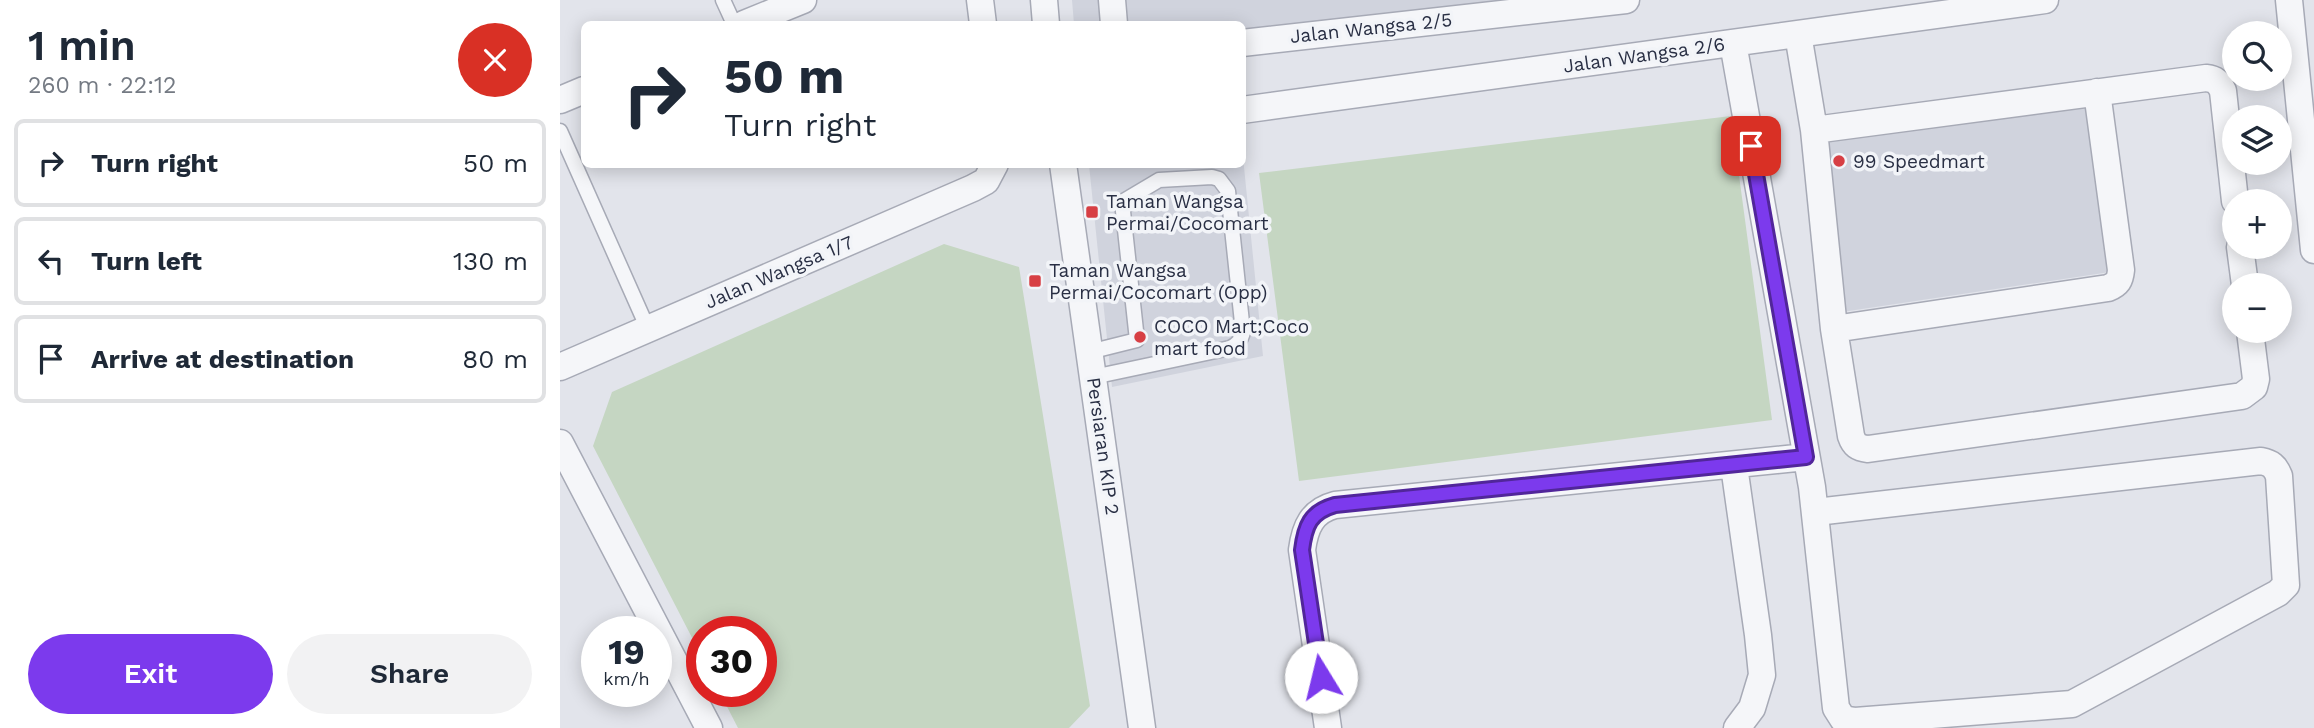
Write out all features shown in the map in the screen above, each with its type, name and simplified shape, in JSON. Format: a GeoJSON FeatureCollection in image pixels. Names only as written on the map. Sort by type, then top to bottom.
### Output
{"type":"FeatureCollection","features":[{"type":"Feature","properties":{"kind":"street"},"geometry":{"type":"LineString","coordinates":[[751,21],[803,0]]}},
{"type":"Feature","properties":{"kind":"street"},"geometry":{"type":"LineString","coordinates":[[980,0],[983,21]]}},
{"type":"Feature","properties":{"kind":"street"},"geometry":{"type":"LineString","coordinates":[[1044,0],[1046,21]]}},
{"type":"Feature","properties":{"kind":"street"},"geometry":{"type":"LineString","coordinates":[[1112,0],[1114,21]]}},
{"type":"Feature","properties":{"kind":"street","name":"Jalan Wangsa 2/5"},"geometry":{"type":"LineString","coordinates":[[1246,43],[1626,0]]}},
{"type":"Feature","properties":{"kind":"street","name":"Jalan Wangsa 2/6"},"geometry":{"type":"LineString","coordinates":[[1246,109],[1798,34],[1896,10],[2045,0]]}},
{"type":"Feature","properties":{"kind":"street"},"geometry":{"type":"LineString","coordinates":[[2288,0],[2304,69],[2314,250]]}},
{"type":"Feature","properties":{"kind":"street"},"geometry":{"type":"LineString","coordinates":[[1798,34],[1814,130],[1834,329],[1853,444],[1868,449],[2242,396],[2254,387],[2256,379],[2252,343]]}},
{"type":"Feature","properties":{"kind":"street"},"geometry":{"type":"LineString","coordinates":[[1733,43],[1816,512],[1836,708],[1843,719],[1854,721],[2071,704],[2278,593],[2286,585],[2278,476],[2276,468],[2269,462],[1816,512]]}},
{"type":"Feature","properties":{"kind":"street"},"geometry":{"type":"LineString","coordinates":[[1814,130],[2206,78],[2220,84],[2223,91],[2234,189]]}},
{"type":"Feature","properties":{"kind":"street"},"geometry":{"type":"LineString","coordinates":[[560,100],[581,91]]}},
{"type":"Feature","properties":{"kind":"street"},"geometry":{"type":"LineString","coordinates":[[1834,329],[2116,285],[2121,270],[2097,92]]}},
{"type":"Feature","properties":{"kind":"street","name":"Jalan Wangsa 1/7"},"geometry":{"type":"LineString","coordinates":[[560,367],[973,188],[986,181],[993,168]]}},
{"type":"Feature","properties":{"kind":"street","name":"Persiaran KIP 2"},"geometry":{"type":"LineString","coordinates":[[1064,168],[1142,728]]}},
{"type":"Feature","properties":{"kind":"street"},"geometry":{"type":"LineString","coordinates":[[560,443],[709,728]]}},
{"type":"Feature","properties":{"kind":"street"},"geometry":{"type":"LineString","coordinates":[[1328,728],[1302,550],[1304,534],[1311,519],[1320,509],[1335,505],[1806,457]]}},
{"type":"Feature","properties":{"kind":"street"},"geometry":{"type":"LineString","coordinates":[[1734,466],[1762,675],[1752,708],[1737,728]]}},
{"type":"Feature","properties":{"kind":"lane"},"geometry":{"type":"LineString","coordinates":[[723,0],[733,21]]}},
{"type":"Feature","properties":{"kind":"lane"},"geometry":{"type":"LineString","coordinates":[[560,131],[648,329]]}},
{"type":"Feature","properties":{"kind":"lane"},"geometry":{"type":"LineString","coordinates":[[1212,177],[1219,179],[1228,191],[1241,339],[1230,348],[1091,364],[1137,340],[1122,202],[1159,180],[1212,177]]}},
{"type":"Feature","properties":{"kind":"shaded area"},"geometry":{"type":"Polygon","coordinates":[[[1072,0],[1534,0],[1246,32],[1246,21],[1074,21],[1072,0]]]}},
{"type":"Feature","properties":{"kind":"shaded area"},"geometry":{"type":"Polygon","coordinates":[[[2087,104],[2110,272],[1842,312],[1824,140],[2087,104]]]}},
{"type":"Feature","properties":{"kind":"shaded area"},"geometry":{"type":"Polygon","coordinates":[[[1089,168],[1244,168],[1263,356],[1112,387],[1089,168]]]}},
{"type":"Feature","properties":{"kind":"green space"},"geometry":{"type":"Polygon","coordinates":[[[1731,116],[1772,420],[1299,481],[1259,173],[1731,116]]]}},
{"type":"Feature","properties":{"kind":"green space"},"geometry":{"type":"Polygon","coordinates":[[[944,244],[1019,267],[1090,706],[1069,728],[738,728],[727,707],[777,707],[777,616],[686,616],[686,626],[593,446],[612,392],[944,244]]]}},
{"type":"Feature","properties":{"kind":"place","name":"99 Speedmart"},"geometry":{"type":"Point","coordinates":[1839,161]}},
{"type":"Feature","properties":{"kind":"place","name":"Taman Wangsa Permai/Cocomart"},"geometry":{"type":"Point","coordinates":[1092,212]}},
{"type":"Feature","properties":{"kind":"place","name":"Taman Wangsa Permai/Cocomart (Opp)"},"geometry":{"type":"Point","coordinates":[1035,281]}},
{"type":"Feature","properties":{"kind":"place","name":"COCO Mart;Coco mart food"},"geometry":{"type":"Point","coordinates":[1140,337]}},
{"type":"Feature","properties":{"kind":"route"},"geometry":{"type":"LineString","coordinates":[[1321,677],[1302,550],[1304,534],[1311,519],[1320,509],[1335,505],[1806,457],[1751,146]]}}]}
